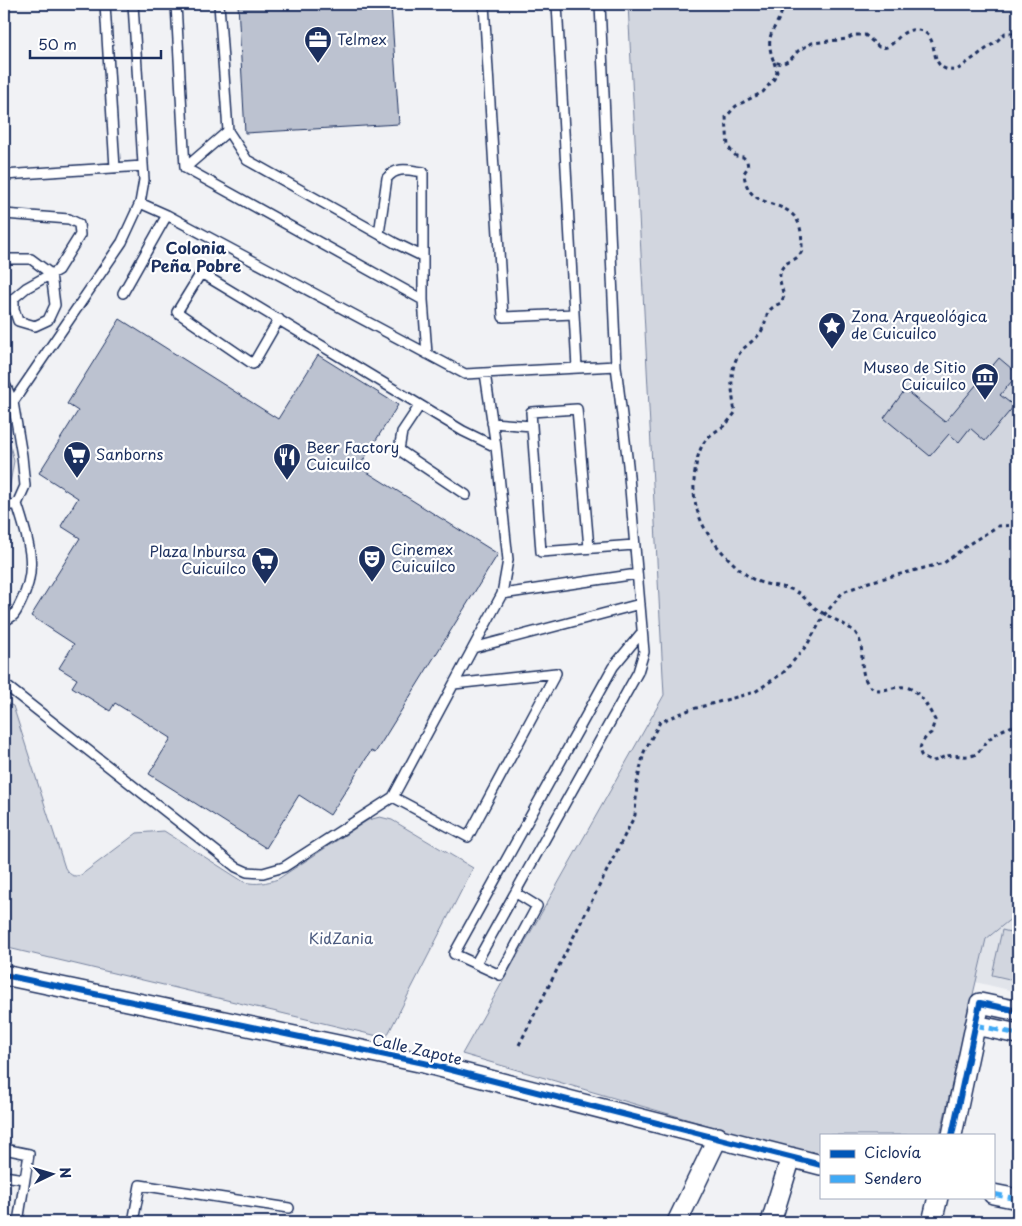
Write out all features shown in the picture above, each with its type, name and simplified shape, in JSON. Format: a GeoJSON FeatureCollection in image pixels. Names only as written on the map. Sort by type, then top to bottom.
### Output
{"type":"FeatureCollection","features":[{"type":"Feature","properties":{"kind":"street","name":"Calle Zapote"},"geometry":{"type":"LineString","coordinates":[[4,975],[424,1063],[820,1165]]}},
{"type":"Feature","properties":{"kind":"street"},"geometry":{"type":"LineString","coordinates":[[952,1134],[980,1003],[1018,1011]]}},
{"type":"Feature","properties":{"kind":"street"},"geometry":{"type":"LineString","coordinates":[[975,1025],[1018,1034]]}},
{"type":"Feature","properties":{"kind":"street"},"geometry":{"type":"LineString","coordinates":[[677,1222],[718,1137]]}},
{"type":"Feature","properties":{"kind":"street"},"geometry":{"type":"LineString","coordinates":[[771,1222],[791,1157]]}},
{"type":"Feature","properties":{"kind":"street"},"geometry":{"type":"LineString","coordinates":[[994,1194],[1018,1200]]}},
{"type":"Feature","properties":{"kind":"street"},"geometry":{"type":"LineString","coordinates":[[932,1222],[938,1198]]}},
{"type":"Feature","properties":{"kind":"lane"},"geometry":{"type":"LineString","coordinates":[[105,4],[115,168]]}},
{"type":"Feature","properties":{"kind":"lane"},"geometry":{"type":"LineString","coordinates":[[13,402],[122,242],[140,202],[144,180],[133,4]]}},
{"type":"Feature","properties":{"kind":"lane"},"geometry":{"type":"LineString","coordinates":[[176,4],[185,168]]}},
{"type":"Feature","properties":{"kind":"lane"},"geometry":{"type":"LineString","coordinates":[[219,4],[228,131],[247,160],[422,256]]}},
{"type":"Feature","properties":{"kind":"lane"},"geometry":{"type":"LineString","coordinates":[[484,4],[503,317],[574,314]]}},
{"type":"Feature","properties":{"kind":"lane"},"geometry":{"type":"LineString","coordinates":[[557,4],[577,368]]}},
{"type":"Feature","properties":{"kind":"lane"},"geometry":{"type":"LineString","coordinates":[[476,963],[638,672],[644,652],[628,465],[616,366],[600,4]]}},
{"type":"Feature","properties":{"kind":"lane"},"geometry":{"type":"LineString","coordinates":[[185,168],[228,131]]}},
{"type":"Feature","properties":{"kind":"lane"},"geometry":{"type":"LineString","coordinates":[[4,175],[143,166]]}},
{"type":"Feature","properties":{"kind":"lane"},"geometry":{"type":"LineString","coordinates":[[185,168],[423,300]]}},
{"type":"Feature","properties":{"kind":"lane"},"geometry":{"type":"LineString","coordinates":[[379,234],[387,178],[398,169],[423,172],[422,256],[427,354]]}},
{"type":"Feature","properties":{"kind":"lane"},"geometry":{"type":"LineString","coordinates":[[140,202],[167,214],[465,374],[616,366]]}},
{"type":"Feature","properties":{"kind":"lane"},"geometry":{"type":"LineString","coordinates":[[4,214],[69,219],[79,224],[80,235],[58,270],[51,274],[26,288],[14,298],[14,309],[18,321],[35,326],[48,320],[55,305],[51,274],[31,259],[4,259]]}},
{"type":"Feature","properties":{"kind":"lane"},"geometry":{"type":"LineString","coordinates":[[123,293],[167,214]]}},
{"type":"Feature","properties":{"kind":"lane"},"geometry":{"type":"LineString","coordinates":[[279,319],[253,364],[177,312],[201,273],[279,319],[463,431],[496,447]]}},
{"type":"Feature","properties":{"kind":"lane"},"geometry":{"type":"LineString","coordinates":[[4,684],[236,867],[247,872],[263,873],[284,867],[393,797],[502,594],[508,560],[496,447],[485,373]]}},
{"type":"Feature","properties":{"kind":"lane"},"geometry":{"type":"LineString","coordinates":[[4,382],[13,402],[25,486],[17,504],[29,542],[32,564],[28,589],[14,616],[4,621]]}},
{"type":"Feature","properties":{"kind":"lane"},"geometry":{"type":"LineString","coordinates":[[420,405],[402,432],[400,450],[466,495]]}},
{"type":"Feature","properties":{"kind":"lane"},"geometry":{"type":"LineString","coordinates":[[588,548],[577,408],[531,412],[541,552],[634,545]]}},
{"type":"Feature","properties":{"kind":"lane"},"geometry":{"type":"LineString","coordinates":[[492,423],[532,426]]}},
{"type":"Feature","properties":{"kind":"lane"},"geometry":{"type":"LineString","coordinates":[[4,506],[17,504]]}},
{"type":"Feature","properties":{"kind":"lane"},"geometry":{"type":"LineString","coordinates":[[502,594],[637,574]]}},
{"type":"Feature","properties":{"kind":"lane"},"geometry":{"type":"LineString","coordinates":[[473,648],[640,604]]}},
{"type":"Feature","properties":{"kind":"lane"},"geometry":{"type":"LineString","coordinates":[[516,893],[537,906],[500,976],[454,954],[613,667],[642,632]]}},
{"type":"Feature","properties":{"kind":"lane"},"geometry":{"type":"LineString","coordinates":[[393,797],[468,837],[556,673],[454,684]]}},
{"type":"Feature","properties":{"kind":"lane"},"geometry":{"type":"LineString","coordinates":[[4,1149],[29,1154],[18,1222]]}},
{"type":"Feature","properties":{"kind":"lane"},"geometry":{"type":"LineString","coordinates":[[4,1176],[24,1179]]}},
{"type":"Feature","properties":{"kind":"lane"},"geometry":{"type":"LineString","coordinates":[[133,1222],[140,1185],[289,1208]]}},
{"type":"Feature","properties":{"kind":"path"},"geometry":{"type":"LineString","coordinates":[[784,4],[781,16],[770,34],[769,48],[777,72],[763,92],[736,106],[726,117],[728,147],[736,156],[743,157],[747,161],[748,167],[744,173],[744,181],[750,192],[762,201],[791,212],[798,222],[802,251],[798,258],[787,263],[781,269],[779,281],[784,296],[781,303],[772,307],[767,312],[762,329],[757,337],[741,351],[734,362],[731,380],[735,413],[728,423],[705,441],[697,458],[693,481],[696,506],[708,535],[715,545],[748,577],[772,586],[795,591],[825,614],[852,629],[859,637],[864,675],[868,685],[876,690],[897,687],[909,688],[918,695],[928,706],[935,720],[931,733],[924,738],[920,746],[921,755],[927,760],[937,761],[944,757],[973,756],[979,752],[990,738],[1002,729],[1018,725]]}},
{"type":"Feature","properties":{"kind":"path"},"geometry":{"type":"LineString","coordinates":[[774,62],[782,64],[812,43],[847,39],[854,35],[865,35],[879,47],[888,47],[906,32],[917,30],[928,34],[932,40],[936,61],[942,67],[951,71],[957,70],[1005,33],[1018,33]]}},
{"type":"Feature","properties":{"kind":"path"},"geometry":{"type":"LineString","coordinates":[[519,1045],[636,815],[637,783],[644,752],[660,722],[689,710],[755,692],[784,672],[807,645],[825,614],[843,592],[869,582],[944,563],[969,544],[998,526],[1018,525]]}},
{"type":"Feature","properties":{"kind":"shaded area"},"geometry":{"type":"Polygon","coordinates":[[[1018,913],[1018,992],[975,982],[986,939],[1018,913]]]}},
{"type":"Feature","properties":{"kind":"green space","name":"Zona Arqueológica de Cuicuilco"},"geometry":{"type":"Polygon","coordinates":[[[628,4],[1018,4],[1018,913],[986,939],[940,1134],[820,1134],[820,1154],[793,1150],[462,1054],[664,695],[628,4]]]}},
{"type":"Feature","properties":{"kind":"green space"},"geometry":{"type":"Polygon","coordinates":[[[4,422],[14,461],[8,495],[4,496],[4,422]]]}},
{"type":"Feature","properties":{"kind":"green space","name":"KidZania"},"geometry":{"type":"Polygon","coordinates":[[[4,702],[13,706],[65,868],[73,876],[81,875],[137,833],[164,831],[244,882],[265,882],[278,879],[368,820],[380,817],[392,820],[473,868],[386,1038],[4,947],[4,702]]]}},
{"type":"Feature","properties":{"kind":"green space"},"geometry":{"type":"Polygon","coordinates":[[[1002,930],[1018,934],[1018,981],[992,975],[1002,930]]]}},
{"type":"Feature","properties":{"kind":"building","name":"Telmex"},"geometry":{"type":"Polygon","coordinates":[[[238,4],[391,4],[399,124],[245,133],[238,4]]]}},
{"type":"Feature","properties":{"kind":"building","name":"Plaza Inbursa Cuicuilco"},"geometry":{"type":"Polygon","coordinates":[[[120,319],[278,419],[318,355],[398,405],[359,467],[498,554],[375,753],[371,751],[330,815],[299,795],[266,848],[149,774],[171,738],[115,703],[110,711],[72,687],[77,679],[59,668],[74,644],[31,616],[80,538],[61,526],[78,498],[39,473],[78,411],[67,404],[120,319]]]}},
{"type":"Feature","properties":{"kind":"building"},"geometry":{"type":"Polygon","coordinates":[[[999,358],[1018,374],[1000,395],[1014,406],[985,441],[970,428],[959,442],[949,434],[930,456],[884,418],[905,390],[945,422],[999,358]]]}},
{"type":"Feature","properties":{"kind":"marked path"},"geometry":{"type":"LineString","coordinates":[[975,1025],[1018,1034]]}},
{"type":"Feature","properties":{"kind":"marked path"},"geometry":{"type":"LineString","coordinates":[[994,1194],[1018,1199]]}},
{"type":"Feature","properties":{"kind":"cycle path"},"geometry":{"type":"LineString","coordinates":[[4,975],[424,1063],[820,1165]]}},
{"type":"Feature","properties":{"kind":"cycle path"},"geometry":{"type":"LineString","coordinates":[[952,1134],[980,1003],[1018,1011]]}},
{"type":"Feature","properties":{"kind":"place","name":"Telmex"},"geometry":{"type":"Point","coordinates":[318,64]}},
{"type":"Feature","properties":{"kind":"place","name":"Zona Arqueológica de Cuicuilco"},"geometry":{"type":"Point","coordinates":[832,350]}},
{"type":"Feature","properties":{"kind":"place","name":"Museo de Sitio Cuicuilco"},"geometry":{"type":"Point","coordinates":[985,401]}},
{"type":"Feature","properties":{"kind":"place","name":"Sanborns"},"geometry":{"type":"Point","coordinates":[77,479]}},
{"type":"Feature","properties":{"kind":"place","name":"Beer Factory Cuicuilco"},"geometry":{"type":"Point","coordinates":[287,481]}},
{"type":"Feature","properties":{"kind":"place","name":"Cinemex Cuicuilco"},"geometry":{"type":"Point","coordinates":[372,583]}},
{"type":"Feature","properties":{"kind":"place","name":"Plaza Inbursa Cuicuilco"},"geometry":{"type":"Point","coordinates":[265,585]}},
{"type":"Feature","properties":{"kind":"district","name":"Colonia Peña Pobre"},"geometry":{"type":"Point","coordinates":[196,257]}}]}
